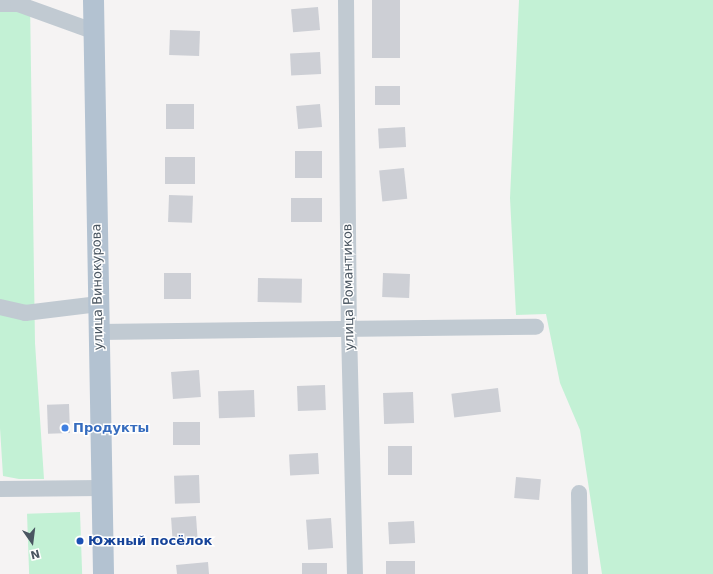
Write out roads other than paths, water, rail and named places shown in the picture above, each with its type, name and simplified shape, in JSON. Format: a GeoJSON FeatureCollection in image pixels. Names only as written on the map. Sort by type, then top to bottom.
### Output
{"type":"FeatureCollection","features":[{"type":"Feature","properties":{"kind":"main road","name":"улица Винокурова"},"geometry":{"type":"LineString","coordinates":[[93,0],[103,574]]}},
{"type":"Feature","properties":{"kind":"street","name":"улица Романтиков"},"geometry":{"type":"LineString","coordinates":[[346,0],[349,330],[355,574]]}},
{"type":"Feature","properties":{"kind":"street"},"geometry":{"type":"LineString","coordinates":[[0,4],[18,4],[93,31]]}},
{"type":"Feature","properties":{"kind":"street"},"geometry":{"type":"LineString","coordinates":[[0,307],[25,313],[98,304]]}},
{"type":"Feature","properties":{"kind":"street"},"geometry":{"type":"LineString","coordinates":[[99,332],[536,327]]}},
{"type":"Feature","properties":{"kind":"street"},"geometry":{"type":"LineString","coordinates":[[0,489],[101,488]]}},
{"type":"Feature","properties":{"kind":"street"},"geometry":{"type":"LineString","coordinates":[[579,493],[580,574]]}},
{"type":"Feature","properties":{"kind":"place","name":"Продукты"},"geometry":{"type":"Point","coordinates":[65,428]}},
{"type":"Feature","properties":{"kind":"place","name":"Южный посёлок"},"geometry":{"type":"Point","coordinates":[80,541]}}]}
